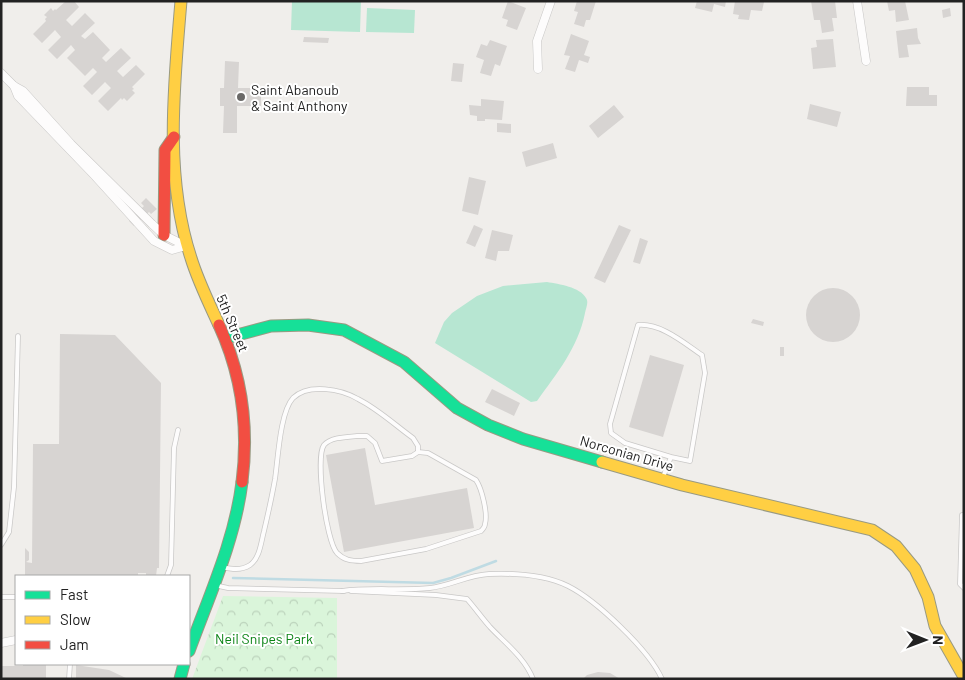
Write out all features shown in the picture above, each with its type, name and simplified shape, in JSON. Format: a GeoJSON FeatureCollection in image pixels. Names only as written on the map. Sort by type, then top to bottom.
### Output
{"type":"FeatureCollection","features":[{"type":"Feature","properties":{"kind":"street","name":"5th Street"},"geometry":{"type":"LineString","coordinates":[[181,1],[176,51],[175,136],[177,197],[186,246],[193,269],[226,338],[236,369],[241,393],[245,434],[241,492],[236,517],[221,567],[190,648]]}},
{"type":"Feature","properties":{"kind":"street"},"geometry":{"type":"LineString","coordinates":[[538,69],[537,41],[551,1]]}},
{"type":"Feature","properties":{"kind":"street"},"geometry":{"type":"LineString","coordinates":[[857,1],[866,61]]}},
{"type":"Feature","properties":{"kind":"street"},"geometry":{"type":"LineString","coordinates":[[1,73],[23,92],[71,144],[164,235],[186,246]]}},
{"type":"Feature","properties":{"kind":"street"},"geometry":{"type":"LineString","coordinates":[[14,86],[18,96],[154,241],[172,250],[186,246]]}},
{"type":"Feature","properties":{"kind":"street"},"geometry":{"type":"LineString","coordinates":[[164,235],[165,150],[175,136]]}},
{"type":"Feature","properties":{"kind":"street","name":"Norconian Drive"},"geometry":{"type":"LineString","coordinates":[[226,338],[271,326],[308,325],[344,330],[404,362],[457,408],[488,425],[523,439],[662,479],[872,530],[896,546],[915,569],[928,597],[935,626],[964,677]]}},
{"type":"Feature","properties":{"kind":"street"},"geometry":{"type":"LineString","coordinates":[[1,643],[15,640]]}},
{"type":"Feature","properties":{"kind":"street"},"geometry":{"type":"LineString","coordinates":[[180,679],[181,665]]}},
{"type":"Feature","properties":{"kind":"lane"},"geometry":{"type":"LineString","coordinates":[[648,324],[672,335],[702,355],[705,372],[690,461],[671,457],[625,442],[611,433],[610,424],[638,325],[648,324]]}},
{"type":"Feature","properties":{"kind":"lane"},"geometry":{"type":"LineString","coordinates":[[1,545],[9,532],[14,486],[18,336]]}},
{"type":"Feature","properties":{"kind":"lane"},"geometry":{"type":"LineString","coordinates":[[221,567],[233,570],[243,569],[258,556],[272,496],[283,420],[288,406],[301,393],[308,390],[329,390],[357,398],[414,438],[418,446],[418,452]]}},
{"type":"Feature","properties":{"kind":"lane"},"geometry":{"type":"LineString","coordinates":[[166,575],[171,564],[174,448],[178,430]]}},
{"type":"Feature","properties":{"kind":"lane"},"geometry":{"type":"LineString","coordinates":[[367,436],[375,442],[382,461],[412,456],[418,452],[428,453],[476,480],[481,488],[486,516],[486,524],[481,532],[426,549],[361,561],[344,559],[331,545],[325,515],[320,460],[321,450],[326,443],[349,437],[367,436]]}},
{"type":"Feature","properties":{"kind":"lane"},"geometry":{"type":"LineString","coordinates":[[662,479],[671,457]]}},
{"type":"Feature","properties":{"kind":"lane"},"geometry":{"type":"LineString","coordinates":[[964,515],[962,515],[960,584],[964,588]]}},
{"type":"Feature","properties":{"kind":"lane"},"geometry":{"type":"LineString","coordinates":[[342,591],[361,588],[432,588],[472,576],[488,574],[508,574],[548,579],[568,586],[609,616],[650,660],[662,679]]}},
{"type":"Feature","properties":{"kind":"lane"},"geometry":{"type":"LineString","coordinates":[[214,586],[436,595],[468,599],[525,665],[532,679]]}},
{"type":"Feature","properties":{"kind":"lane"},"geometry":{"type":"LineString","coordinates":[[1,596],[15,597]]}},
{"type":"Feature","properties":{"kind":"lane"},"geometry":{"type":"LineString","coordinates":[[69,679],[70,665]]}},
{"type":"Feature","properties":{"kind":"green space"},"geometry":{"type":"Polygon","coordinates":[[[292,1],[361,1],[360,32],[291,30],[292,1]]]}},
{"type":"Feature","properties":{"kind":"green space"},"geometry":{"type":"Polygon","coordinates":[[[367,8],[415,10],[414,33],[366,32],[367,8]]]}},
{"type":"Feature","properties":{"kind":"green space"},"geometry":{"type":"Polygon","coordinates":[[[547,282],[579,291],[586,298],[587,303],[582,326],[572,349],[537,401],[531,402],[435,343],[444,322],[452,313],[477,296],[503,286],[547,282]]]}},
{"type":"Feature","properties":{"kind":"green space","name":"Neil Snipes Park"},"geometry":{"type":"Polygon","coordinates":[[[223,596],[337,598],[337,679],[192,679],[223,596]]]}},
{"type":"Feature","properties":{"kind":"building"},"geometry":{"type":"Polygon","coordinates":[[[66,1],[74,1],[79,7],[66,20],[72,26],[85,13],[95,23],[81,36],[85,39],[93,32],[110,50],[102,58],[106,62],[121,48],[131,58],[117,71],[123,77],[136,65],[145,74],[132,87],[135,93],[127,101],[121,98],[108,111],[98,101],[111,88],[105,82],[92,95],[83,86],[97,72],[93,68],[85,76],[67,58],[75,50],[71,45],[57,59],[48,50],[61,37],[55,30],[42,43],[33,34],[46,21],[47,17],[44,15],[51,8],[53,11],[56,10],[66,1]]]}},
{"type":"Feature","properties":{"kind":"building"},"geometry":{"type":"Polygon","coordinates":[[[508,1],[526,8],[517,30],[506,26],[508,20],[502,18],[508,1]]]}},
{"type":"Feature","properties":{"kind":"building"},"geometry":{"type":"Polygon","coordinates":[[[577,1],[596,1],[590,20],[586,20],[584,27],[574,24],[578,12],[574,11],[577,1]]]}},
{"type":"Feature","properties":{"kind":"building"},"geometry":{"type":"Polygon","coordinates":[[[697,1],[726,1],[725,7],[714,4],[712,12],[695,8],[697,1]]]}},
{"type":"Feature","properties":{"kind":"building"},"geometry":{"type":"Polygon","coordinates":[[[735,1],[764,2],[762,11],[751,10],[749,20],[738,19],[739,15],[733,14],[735,1]]]}},
{"type":"Feature","properties":{"kind":"building"},"geometry":{"type":"Polygon","coordinates":[[[811,1],[835,1],[837,18],[832,18],[834,31],[822,33],[820,20],[814,20],[811,1]]]}},
{"type":"Feature","properties":{"kind":"building"},"geometry":{"type":"Polygon","coordinates":[[[887,1],[905,1],[909,20],[896,22],[895,10],[889,11],[887,1]]]}},
{"type":"Feature","properties":{"kind":"building"},"geometry":{"type":"Polygon","coordinates":[[[950,8],[951,16],[943,18],[942,10],[950,8]]]}},
{"type":"Feature","properties":{"kind":"building"},"geometry":{"type":"Polygon","coordinates":[[[917,28],[921,44],[907,45],[909,57],[899,58],[896,31],[917,28]]]}},
{"type":"Feature","properties":{"kind":"building"},"geometry":{"type":"Polygon","coordinates":[[[571,34],[589,41],[584,55],[590,57],[588,63],[579,60],[575,72],[565,69],[570,56],[564,55],[571,34]]]}},
{"type":"Feature","properties":{"kind":"building"},"geometry":{"type":"Polygon","coordinates":[[[304,37],[329,38],[328,43],[303,42],[304,37]]]}},
{"type":"Feature","properties":{"kind":"building"},"geometry":{"type":"Polygon","coordinates":[[[833,39],[836,67],[813,69],[811,48],[817,47],[816,40],[833,39]]]}},
{"type":"Feature","properties":{"kind":"building"},"geometry":{"type":"Polygon","coordinates":[[[490,40],[507,46],[500,66],[495,64],[491,76],[480,73],[484,60],[476,57],[481,44],[487,46],[490,40]]]}},
{"type":"Feature","properties":{"kind":"building","name":"Saint Abanoub & Saint Anthony"},"geometry":{"type":"Polygon","coordinates":[[[225,61],[239,62],[238,88],[261,88],[261,106],[237,106],[237,133],[223,133],[224,106],[220,106],[220,88],[224,88],[225,61]]]}},
{"type":"Feature","properties":{"kind":"building"},"geometry":{"type":"Polygon","coordinates":[[[453,63],[464,64],[462,82],[451,81],[453,63]]]}},
{"type":"Feature","properties":{"kind":"building"},"geometry":{"type":"Polygon","coordinates":[[[907,87],[929,87],[929,95],[937,95],[937,106],[906,106],[907,87]]]}},
{"type":"Feature","properties":{"kind":"building"},"geometry":{"type":"Polygon","coordinates":[[[481,99],[504,101],[502,120],[485,119],[485,121],[477,121],[477,116],[470,115],[469,105],[481,106],[481,99]]]}},
{"type":"Feature","properties":{"kind":"building"},"geometry":{"type":"Polygon","coordinates":[[[810,104],[841,112],[837,127],[807,119],[810,104]]]}},
{"type":"Feature","properties":{"kind":"building"},"geometry":{"type":"Polygon","coordinates":[[[614,105],[624,117],[598,138],[589,126],[614,105]]]}},
{"type":"Feature","properties":{"kind":"building"},"geometry":{"type":"Polygon","coordinates":[[[497,123],[511,124],[511,133],[497,132],[497,123]]]}},
{"type":"Feature","properties":{"kind":"building"},"geometry":{"type":"Polygon","coordinates":[[[553,143],[557,158],[526,167],[522,152],[553,143]]]}},
{"type":"Feature","properties":{"kind":"building"},"geometry":{"type":"Polygon","coordinates":[[[469,177],[486,181],[478,215],[462,211],[469,177]]]}},
{"type":"Feature","properties":{"kind":"building"},"geometry":{"type":"Polygon","coordinates":[[[146,198],[157,209],[151,214],[149,212],[134,226],[129,221],[144,206],[141,203],[146,198]]]}},
{"type":"Feature","properties":{"kind":"building"},"geometry":{"type":"Polygon","coordinates":[[[474,225],[483,229],[475,247],[466,243],[474,225]]]}},
{"type":"Feature","properties":{"kind":"building"},"geometry":{"type":"Polygon","coordinates":[[[619,225],[631,230],[605,283],[594,278],[619,225]]]}},
{"type":"Feature","properties":{"kind":"building"},"geometry":{"type":"Polygon","coordinates":[[[492,230],[513,235],[509,251],[498,251],[496,261],[485,258],[492,230]]]}},
{"type":"Feature","properties":{"kind":"building"},"geometry":{"type":"Polygon","coordinates":[[[640,238],[648,241],[640,264],[633,262],[640,238]]]}},
{"type":"Feature","properties":{"kind":"building"},"geometry":{"type":"Polygon","coordinates":[[[828,288],[838,288],[848,292],[856,300],[860,315],[856,330],[848,338],[838,342],[828,342],[818,338],[810,330],[806,320],[806,310],[810,300],[818,292],[828,288]]]}},
{"type":"Feature","properties":{"kind":"building"},"geometry":{"type":"Polygon","coordinates":[[[753,319],[764,322],[763,326],[751,323],[753,319]]]}},
{"type":"Feature","properties":{"kind":"building"},"geometry":{"type":"Polygon","coordinates":[[[60,334],[115,335],[161,383],[159,568],[157,568],[156,575],[138,573],[138,575],[25,575],[25,548],[29,552],[29,560],[26,562],[32,563],[33,444],[59,444],[60,334]]]}},
{"type":"Feature","properties":{"kind":"building"},"geometry":{"type":"Polygon","coordinates":[[[780,347],[784,347],[784,356],[780,356],[780,347]]]}},
{"type":"Feature","properties":{"kind":"building"},"geometry":{"type":"Polygon","coordinates":[[[650,355],[684,365],[663,437],[629,427],[650,355]]]}},
{"type":"Feature","properties":{"kind":"building"},"geometry":{"type":"Polygon","coordinates":[[[492,389],[520,403],[514,416],[485,402],[492,389]]]}},
{"type":"Feature","properties":{"kind":"building"},"geometry":{"type":"Polygon","coordinates":[[[365,448],[375,505],[467,488],[474,528],[344,552],[326,455],[365,448]]]}},
{"type":"Feature","properties":{"kind":"building"},"geometry":{"type":"Polygon","coordinates":[[[46,665],[46,679],[1,679],[1,666],[46,665]]]}},
{"type":"Feature","properties":{"kind":"building"},"geometry":{"type":"Polygon","coordinates":[[[76,665],[109,670],[128,679],[76,679],[76,665]]]}},
{"type":"Feature","properties":{"kind":"building"},"geometry":{"type":"Polygon","coordinates":[[[598,672],[610,673],[620,679],[583,679],[587,675],[598,672]]]}},
{"type":"Feature","properties":{"kind":"waterway"},"geometry":{"type":"LineString","coordinates":[[233,578],[433,583],[496,561]]}},
{"type":"Feature","properties":{"kind":"traffic: fast"},"geometry":{"type":"LineString","coordinates":[[226,338],[271,326],[308,325],[344,330],[404,362],[457,408],[488,425],[523,439],[602,462]]}},
{"type":"Feature","properties":{"kind":"traffic: fast"},"geometry":{"type":"LineString","coordinates":[[190,648],[213,589],[234,525],[242,482]]}},
{"type":"Feature","properties":{"kind":"traffic: fast"},"geometry":{"type":"LineString","coordinates":[[180,679],[184,665]]}},
{"type":"Feature","properties":{"kind":"traffic: slow"},"geometry":{"type":"LineString","coordinates":[[181,1],[173,130],[177,195],[191,258],[200,284],[219,325]]}},
{"type":"Feature","properties":{"kind":"traffic: slow"},"geometry":{"type":"LineString","coordinates":[[602,462],[682,485],[872,530],[896,546],[915,569],[928,597],[935,626],[964,677]]}},
{"type":"Feature","properties":{"kind":"traffic: jam"},"geometry":{"type":"LineString","coordinates":[[164,235],[165,150],[174,137]]}},
{"type":"Feature","properties":{"kind":"traffic: jam"},"geometry":{"type":"LineString","coordinates":[[219,325],[233,363],[242,402],[245,441],[242,482]]}},
{"type":"Feature","properties":{"kind":"place","name":"Saint Abanoub & Saint Anthony"},"geometry":{"type":"Point","coordinates":[241,97]}}]}
